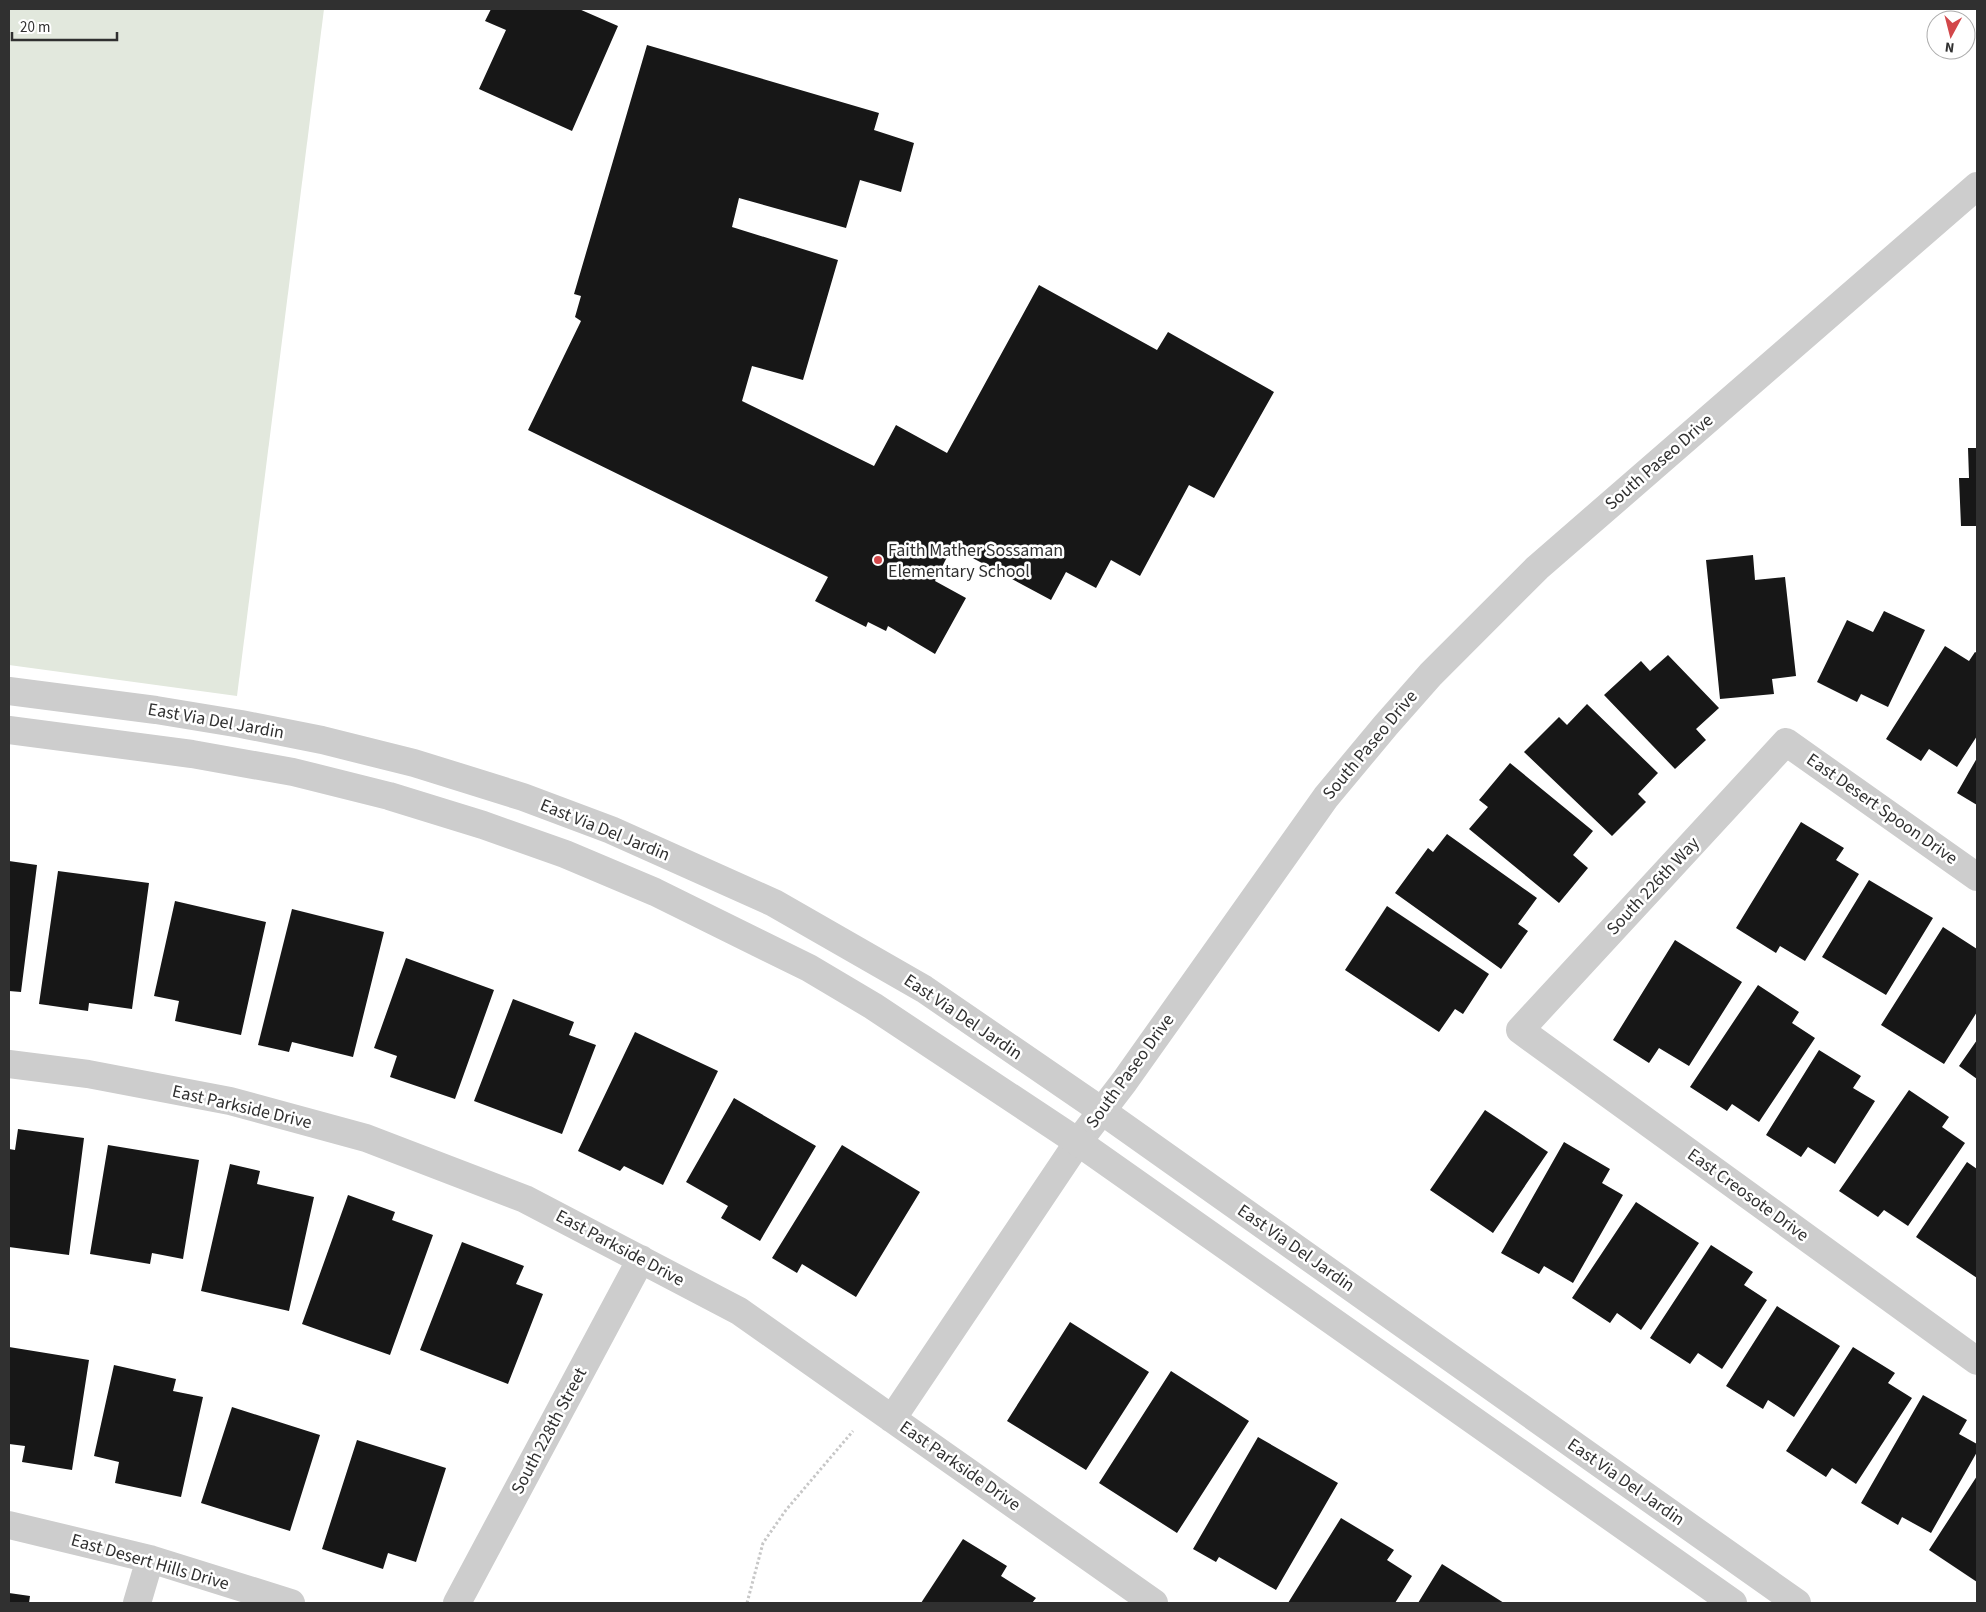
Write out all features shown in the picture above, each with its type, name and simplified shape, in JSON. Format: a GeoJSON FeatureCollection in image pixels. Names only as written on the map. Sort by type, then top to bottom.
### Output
{"type":"FeatureCollection","features":[{"type":"Feature","properties":{"kind":"street","name":"South Paseo Drive"},"geometry":{"type":"LineString","coordinates":[[885,1414],[1326,797],[1370,743],[1431,674],[1537,568],[1977,186]]}},
{"type":"Feature","properties":{"kind":"street","name":"East Via Del Jardin"},"geometry":{"type":"LineString","coordinates":[[9,692],[156,710],[286,733],[414,763],[523,797],[611,830],[774,903],[924,989],[1102,1111],[1797,1603]]}},
{"type":"Feature","properties":{"kind":"street"},"geometry":{"type":"LineString","coordinates":[[9,725],[51,716],[248,740],[266,740],[286,733]]}},
{"type":"Feature","properties":{"kind":"street","name":"East Via Del Jardin"},"geometry":{"type":"LineString","coordinates":[[9,730],[192,754],[293,772],[408,802],[483,825],[565,854],[655,892],[809,968],[896,1021],[1078,1142],[1733,1603]]}},
{"type":"Feature","properties":{"kind":"street","name":"East Desert Spoon Drive"},"geometry":{"type":"LineString","coordinates":[[1786,742],[1977,877]]}},
{"type":"Feature","properties":{"kind":"street","name":"South 226th Way"},"geometry":{"type":"LineString","coordinates":[[1520,1030],[1786,742]]}},
{"type":"Feature","properties":{"kind":"street","name":"East Creosote Drive"},"geometry":{"type":"LineString","coordinates":[[1520,1030],[1977,1360]]}},
{"type":"Feature","properties":{"kind":"street","name":"East Parkside Drive"},"geometry":{"type":"LineString","coordinates":[[9,1064],[88,1074],[230,1101],[366,1138],[525,1199],[739,1311],[1154,1603]]}},
{"type":"Feature","properties":{"kind":"street","name":"South 228th Street"},"geometry":{"type":"LineString","coordinates":[[457,1603],[642,1259]]}},
{"type":"Feature","properties":{"kind":"street","name":"East Desert Hills Drive"},"geometry":{"type":"LineString","coordinates":[[9,1525],[150,1559],[291,1603]]}},
{"type":"Feature","properties":{"kind":"street"},"geometry":{"type":"LineString","coordinates":[[137,1603],[150,1559]]}},
{"type":"Feature","properties":{"kind":"path"},"geometry":{"type":"LineString","coordinates":[[747,1603],[762,1543],[786,1510],[851,1434],[885,1414]]}},
{"type":"Feature","properties":{"kind":"shaded area"},"geometry":{"type":"Polygon","coordinates":[[[9,9],[324,9],[237,696],[9,665],[9,9]]]}},
{"type":"Feature","properties":{"kind":"building"},"geometry":{"type":"Polygon","coordinates":[[[491,9],[579,9],[618,26],[572,131],[479,89],[506,30],[485,21],[491,9]]]}},
{"type":"Feature","properties":{"kind":"building"},"geometry":{"type":"Polygon","coordinates":[[[647,45],[879,113],[874,130],[914,143],[901,192],[860,180],[846,228],[739,198],[732,227],[838,260],[803,380],[752,366],[742,401],[874,466],[896,425],[947,453],[1039,285],[1157,350],[1168,332],[1274,392],[1214,498],[1189,485],[1140,576],[1111,560],[1096,588],[1066,572],[1051,600],[952,547],[935,581],[966,598],[935,654],[888,626],[886,631],[868,622],[866,627],[815,601],[828,577],[528,430],[581,321],[575,317],[581,296],[574,294],[647,45]]]}},
{"type":"Feature","properties":{"kind":"building"},"geometry":{"type":"Polygon","coordinates":[[[1968,448],[1977,448],[1977,526],[1961,526],[1959,478],[1969,478],[1968,448]]]}},
{"type":"Feature","properties":{"kind":"building"},"geometry":{"type":"Polygon","coordinates":[[[1753,555],[1755,580],[1785,577],[1796,676],[1772,679],[1774,694],[1720,699],[1706,560],[1753,555]]]}},
{"type":"Feature","properties":{"kind":"building"},"geometry":{"type":"Polygon","coordinates":[[[1884,611],[1925,630],[1888,707],[1861,694],[1857,702],[1817,682],[1847,620],[1873,632],[1884,611]]]}},
{"type":"Feature","properties":{"kind":"building"},"geometry":{"type":"Polygon","coordinates":[[[1945,646],[1969,661],[1975,652],[1977,653],[1977,736],[1957,767],[1929,749],[1921,761],[1886,739],[1945,646]]]}},
{"type":"Feature","properties":{"kind":"building"},"geometry":{"type":"Polygon","coordinates":[[[1668,655],[1719,708],[1696,729],[1706,740],[1675,769],[1604,695],[1641,661],[1650,671],[1668,655]]]}},
{"type":"Feature","properties":{"kind":"building"},"geometry":{"type":"Polygon","coordinates":[[[1587,704],[1658,773],[1638,794],[1646,802],[1612,836],[1524,752],[1559,717],[1567,725],[1587,704]]]}},
{"type":"Feature","properties":{"kind":"building"},"geometry":{"type":"Polygon","coordinates":[[[1977,758],[1977,805],[1957,793],[1977,758]]]}},
{"type":"Feature","properties":{"kind":"building"},"geometry":{"type":"Polygon","coordinates":[[[1510,763],[1593,831],[1573,855],[1588,868],[1559,903],[1469,829],[1488,807],[1479,800],[1510,763]]]}},
{"type":"Feature","properties":{"kind":"building"},"geometry":{"type":"Polygon","coordinates":[[[1801,822],[1844,848],[1836,860],[1859,874],[1805,961],[1780,946],[1776,953],[1736,928],[1801,822]]]}},
{"type":"Feature","properties":{"kind":"building"},"geometry":{"type":"Polygon","coordinates":[[[1447,834],[1537,898],[1518,924],[1528,931],[1501,969],[1395,893],[1428,848],[1433,852],[1447,834]]]}},
{"type":"Feature","properties":{"kind":"building"},"geometry":{"type":"Polygon","coordinates":[[[9,861],[37,865],[21,992],[9,991],[9,861]]]}},
{"type":"Feature","properties":{"kind":"building"},"geometry":{"type":"Polygon","coordinates":[[[58,871],[149,883],[132,1009],[89,1003],[88,1011],[39,1004],[58,871]]]}},
{"type":"Feature","properties":{"kind":"building"},"geometry":{"type":"Polygon","coordinates":[[[1869,880],[1933,918],[1886,995],[1822,957],[1869,880]]]}},
{"type":"Feature","properties":{"kind":"building"},"geometry":{"type":"Polygon","coordinates":[[[175,901],[266,922],[241,1035],[175,1021],[179,1001],[154,996],[175,901]]]}},
{"type":"Feature","properties":{"kind":"building"},"geometry":{"type":"Polygon","coordinates":[[[1387,906],[1489,974],[1463,1014],[1455,1009],[1439,1032],[1345,970],[1387,906]]]}},
{"type":"Feature","properties":{"kind":"building"},"geometry":{"type":"Polygon","coordinates":[[[292,909],[384,932],[353,1057],[292,1042],[289,1052],[258,1045],[292,909]]]}},
{"type":"Feature","properties":{"kind":"building"},"geometry":{"type":"Polygon","coordinates":[[[1943,927],[1977,949],[1977,1012],[1944,1064],[1881,1025],[1943,927]]]}},
{"type":"Feature","properties":{"kind":"building"},"geometry":{"type":"Polygon","coordinates":[[[1675,940],[1742,982],[1689,1066],[1659,1048],[1649,1063],[1613,1040],[1675,940]]]}},
{"type":"Feature","properties":{"kind":"building"},"geometry":{"type":"Polygon","coordinates":[[[406,958],[494,990],[455,1099],[390,1077],[397,1056],[374,1048],[406,958]]]}},
{"type":"Feature","properties":{"kind":"building"},"geometry":{"type":"Polygon","coordinates":[[[1758,985],[1799,1012],[1792,1023],[1815,1038],[1759,1122],[1732,1104],[1727,1111],[1690,1087],[1758,985]]]}},
{"type":"Feature","properties":{"kind":"building"},"geometry":{"type":"Polygon","coordinates":[[[513,999],[574,1022],[569,1035],[596,1045],[562,1134],[474,1101],[513,999]]]}},
{"type":"Feature","properties":{"kind":"building"},"geometry":{"type":"Polygon","coordinates":[[[635,1032],[718,1071],[663,1185],[624,1166],[620,1171],[578,1151],[635,1032]]]}},
{"type":"Feature","properties":{"kind":"building"},"geometry":{"type":"Polygon","coordinates":[[[1977,1040],[1977,1079],[1959,1066],[1977,1040]]]}},
{"type":"Feature","properties":{"kind":"building"},"geometry":{"type":"Polygon","coordinates":[[[1819,1050],[1861,1076],[1853,1088],[1875,1101],[1835,1164],[1808,1147],[1801,1157],[1766,1135],[1819,1050]]]}},
{"type":"Feature","properties":{"kind":"building"},"geometry":{"type":"Polygon","coordinates":[[[1909,1090],[1949,1117],[1942,1127],[1965,1143],[1908,1226],[1884,1210],[1878,1217],[1839,1191],[1909,1090]]]}},
{"type":"Feature","properties":{"kind":"building"},"geometry":{"type":"Polygon","coordinates":[[[734,1098],[816,1146],[760,1241],[721,1218],[728,1206],[686,1182],[734,1098]]]}},
{"type":"Feature","properties":{"kind":"building"},"geometry":{"type":"Polygon","coordinates":[[[1485,1110],[1548,1152],[1493,1233],[1430,1190],[1485,1110]]]}},
{"type":"Feature","properties":{"kind":"building"},"geometry":{"type":"Polygon","coordinates":[[[18,1129],[84,1138],[69,1255],[9,1247],[9,1149],[15,1150],[18,1129]]]}},
{"type":"Feature","properties":{"kind":"building"},"geometry":{"type":"Polygon","coordinates":[[[1564,1142],[1610,1169],[1602,1183],[1623,1195],[1573,1283],[1544,1266],[1539,1274],[1501,1253],[1564,1142]]]}},
{"type":"Feature","properties":{"kind":"building"},"geometry":{"type":"Polygon","coordinates":[[[108,1145],[199,1160],[183,1259],[152,1253],[150,1264],[90,1254],[108,1145]]]}},
{"type":"Feature","properties":{"kind":"building"},"geometry":{"type":"Polygon","coordinates":[[[842,1145],[920,1192],[856,1297],[802,1264],[797,1273],[772,1258],[842,1145]]]}},
{"type":"Feature","properties":{"kind":"building"},"geometry":{"type":"Polygon","coordinates":[[[1967,1162],[1977,1169],[1977,1278],[1916,1237],[1967,1162]]]}},
{"type":"Feature","properties":{"kind":"building"},"geometry":{"type":"Polygon","coordinates":[[[230,1164],[260,1171],[257,1184],[314,1197],[289,1311],[201,1291],[230,1164]]]}},
{"type":"Feature","properties":{"kind":"building"},"geometry":{"type":"Polygon","coordinates":[[[348,1195],[395,1212],[392,1220],[433,1235],[390,1355],[302,1324],[348,1195]]]}},
{"type":"Feature","properties":{"kind":"building"},"geometry":{"type":"Polygon","coordinates":[[[1636,1202],[1699,1243],[1641,1330],[1617,1313],[1610,1323],[1572,1298],[1636,1202]]]}},
{"type":"Feature","properties":{"kind":"building"},"geometry":{"type":"Polygon","coordinates":[[[462,1242],[524,1266],[516,1284],[543,1294],[508,1384],[420,1350],[462,1242]]]}},
{"type":"Feature","properties":{"kind":"building"},"geometry":{"type":"Polygon","coordinates":[[[1711,1245],[1753,1272],[1744,1285],[1767,1300],[1722,1369],[1698,1353],[1690,1364],[1650,1338],[1711,1245]]]}},
{"type":"Feature","properties":{"kind":"building"},"geometry":{"type":"Polygon","coordinates":[[[1777,1306],[1840,1346],[1794,1417],[1768,1400],[1763,1409],[1726,1386],[1777,1306]]]}},
{"type":"Feature","properties":{"kind":"building"},"geometry":{"type":"Polygon","coordinates":[[[1070,1322],[1149,1372],[1086,1470],[1007,1421],[1070,1322]]]}},
{"type":"Feature","properties":{"kind":"building"},"geometry":{"type":"Polygon","coordinates":[[[9,1347],[89,1360],[72,1470],[22,1462],[25,1446],[9,1444],[9,1347]]]}},
{"type":"Feature","properties":{"kind":"building"},"geometry":{"type":"Polygon","coordinates":[[[1853,1347],[1895,1373],[1888,1383],[1912,1398],[1856,1484],[1832,1468],[1826,1477],[1786,1451],[1853,1347]]]}},
{"type":"Feature","properties":{"kind":"building"},"geometry":{"type":"Polygon","coordinates":[[[114,1365],[176,1379],[173,1391],[203,1397],[181,1497],[115,1483],[119,1462],[94,1456],[114,1365]]]}},
{"type":"Feature","properties":{"kind":"building"},"geometry":{"type":"Polygon","coordinates":[[[1171,1371],[1249,1421],[1177,1533],[1099,1483],[1171,1371]]]}},
{"type":"Feature","properties":{"kind":"building"},"geometry":{"type":"Polygon","coordinates":[[[1923,1395],[1967,1420],[1959,1434],[1977,1444],[1977,1452],[1931,1533],[1902,1517],[1898,1525],[1861,1503],[1923,1395]]]}},
{"type":"Feature","properties":{"kind":"building"},"geometry":{"type":"Polygon","coordinates":[[[232,1407],[320,1435],[290,1531],[201,1503],[232,1407]]]}},
{"type":"Feature","properties":{"kind":"building"},"geometry":{"type":"Polygon","coordinates":[[[1258,1437],[1338,1483],[1276,1590],[1219,1557],[1216,1562],[1193,1549],[1258,1437]]]}},
{"type":"Feature","properties":{"kind":"building"},"geometry":{"type":"Polygon","coordinates":[[[357,1440],[446,1468],[416,1562],[388,1553],[383,1569],[322,1549],[357,1440]]]}},
{"type":"Feature","properties":{"kind":"building"},"geometry":{"type":"Polygon","coordinates":[[[1977,1476],[1977,1582],[1929,1550],[1977,1476]]]}},
{"type":"Feature","properties":{"kind":"building"},"geometry":{"type":"Polygon","coordinates":[[[1341,1518],[1394,1550],[1387,1560],[1412,1576],[1395,1603],[1288,1603],[1341,1518]]]}},
{"type":"Feature","properties":{"kind":"building"},"geometry":{"type":"Polygon","coordinates":[[[963,1539],[1007,1566],[1001,1576],[1036,1598],[1032,1603],[921,1603],[963,1539]]]}},
{"type":"Feature","properties":{"kind":"building"},"geometry":{"type":"Polygon","coordinates":[[[1442,1564],[1504,1603],[1418,1603],[1442,1564]]]}},
{"type":"Feature","properties":{"kind":"building"},"geometry":{"type":"Polygon","coordinates":[[[9,1593],[30,1596],[29,1603],[9,1603],[9,1593]]]}},
{"type":"Feature","properties":{"kind":"place","name":"Faith Mather Sossaman Elementary School"},"geometry":{"type":"Point","coordinates":[878,560]}}]}
